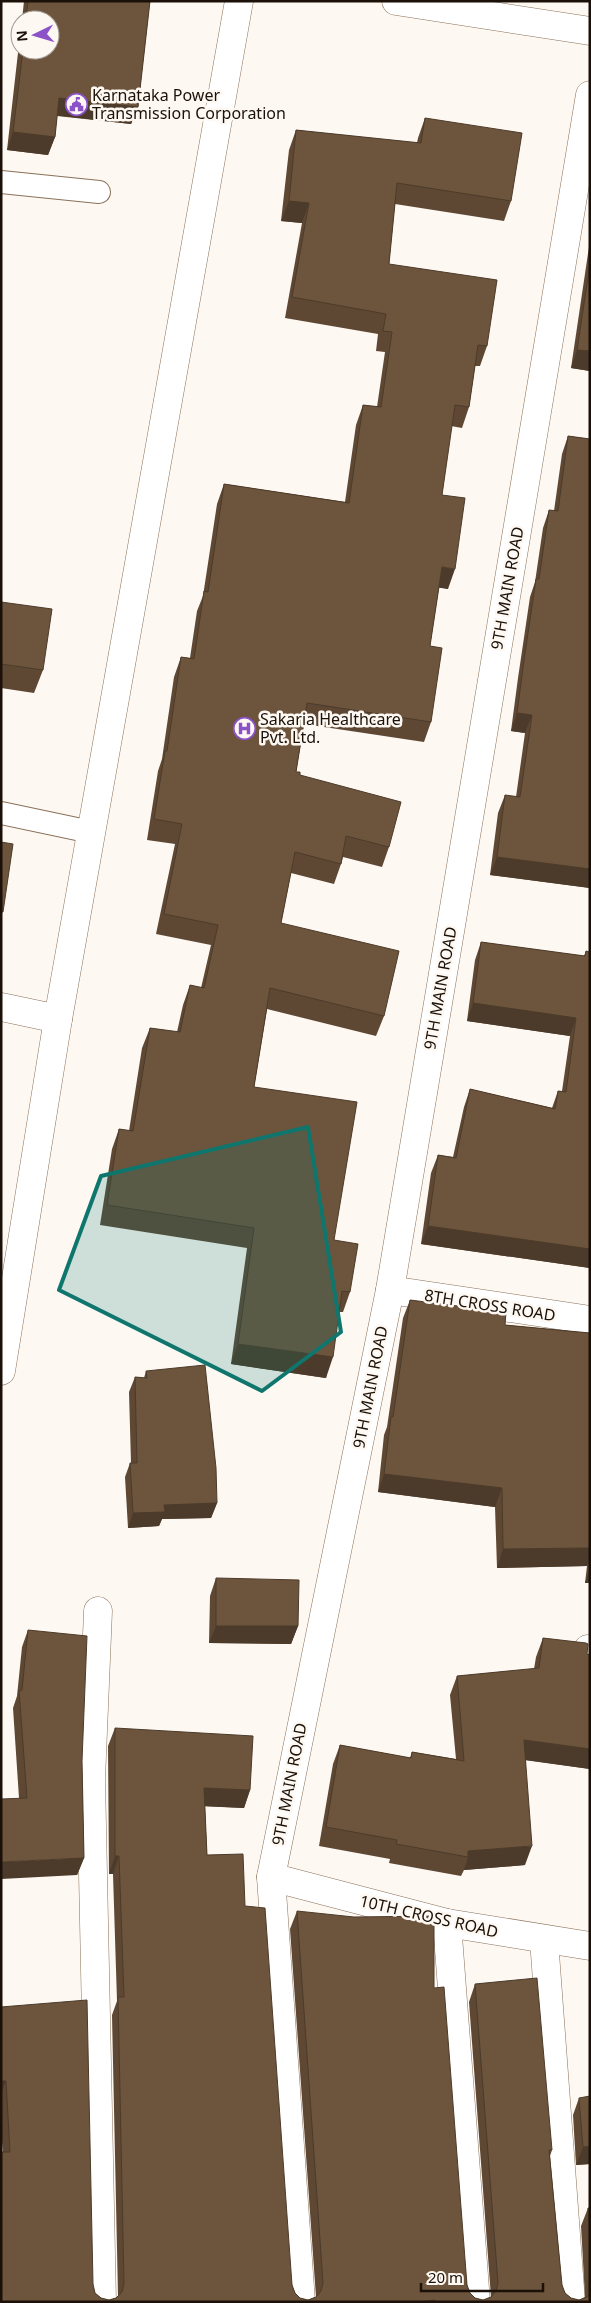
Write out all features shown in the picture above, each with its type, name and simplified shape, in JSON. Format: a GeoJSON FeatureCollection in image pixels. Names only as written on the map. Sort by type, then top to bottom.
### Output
{"type":"FeatureCollection","features":[{"type":"Feature","properties":{"kind":"street"},"geometry":{"type":"LineString","coordinates":[[1,1371],[58,1018],[239,1]]}},
{"type":"Feature","properties":{"kind":"street"},"geometry":{"type":"LineString","coordinates":[[396,1],[590,31]]}},
{"type":"Feature","properties":{"kind":"street","name":"9TH MAIN ROAD"},"geometry":{"type":"LineString","coordinates":[[301,2302],[270,1877],[390,1290],[590,95]]}},
{"type":"Feature","properties":{"kind":"street"},"geometry":{"type":"LineString","coordinates":[[1,1007],[58,1018]]}},
{"type":"Feature","properties":{"kind":"street","name":"8TH CROSS ROAD"},"geometry":{"type":"LineString","coordinates":[[390,1290],[590,1320]]}},
{"type":"Feature","properties":{"kind":"street"},"geometry":{"type":"LineString","coordinates":[[98,1611],[91,1779],[102,2302]]}},
{"type":"Feature","properties":{"kind":"street","name":"10TH CROSS ROAD"},"geometry":{"type":"LineString","coordinates":[[270,1877],[446,1923],[590,1946]]}},
{"type":"Feature","properties":{"kind":"street"},"geometry":{"type":"LineString","coordinates":[[446,1923],[476,2302]]}},
{"type":"Feature","properties":{"kind":"street"},"geometry":{"type":"LineString","coordinates":[[544,1940],[571,2302]]}},
{"type":"Feature","properties":{"kind":"lane"},"geometry":{"type":"LineString","coordinates":[[1,182],[99,192]]}},
{"type":"Feature","properties":{"kind":"lane"},"geometry":{"type":"LineString","coordinates":[[1,813],[91,832]]}},
{"type":"Feature","properties":{"kind":"highlighted area"},"geometry":{"type":"Polygon","coordinates":[[[308,1127],[341,1332],[262,1391],[59,1290],[101,1176],[308,1127]]]}},
{"type":"Feature","properties":{"kind":"building"},"geometry":{"type":"Polygon","coordinates":[[[28,1],[150,1],[138,107],[59,98],[55,137],[13,132],[22,60],[60,60],[60,10],[27,10],[28,1]]]}},
{"type":"Feature","properties":{"kind":"building"},"geometry":{"type":"Polygon","coordinates":[[[425,118],[522,133],[511,201],[397,183],[389,264],[497,280],[487,346],[478,345],[469,407],[455,405],[442,495],[465,498],[455,569],[442,567],[430,646],[442,648],[431,722],[307,703],[296,772],[300,772],[300,775],[401,802],[389,847],[346,836],[341,864],[295,852],[281,923],[399,951],[384,1016],[270,988],[254,1087],[357,1102],[334,1240],[358,1244],[350,1292],[342,1291],[333,1357],[238,1344],[254,1228],[107,1205],[119,1129],[133,1131],[150,1028],[180,1032],[190,985],[204,988],[218,925],[164,914],[182,824],[154,819],[165,751],[167,751],[181,657],[194,659],[204,591],[208,592],[224,484],[349,503],[363,405],[381,407],[392,332],[383,331],[386,314],[292,297],[309,203],[289,201],[296,130],[421,143],[425,118]]]}},
{"type":"Feature","properties":{"kind":"building"},"geometry":{"type":"Polygon","coordinates":[[[590,264],[590,351],[577,350],[590,264]]]}},
{"type":"Feature","properties":{"kind":"building"},"geometry":{"type":"Polygon","coordinates":[[[568,436],[590,439],[590,869],[497,857],[505,795],[520,797],[532,715],[517,713],[524,660],[549,510],[558,511],[568,436]]]}},
{"type":"Feature","properties":{"kind":"building"},"geometry":{"type":"Polygon","coordinates":[[[1,602],[52,609],[43,670],[1,664],[1,602]]]}},
{"type":"Feature","properties":{"kind":"building"},"geometry":{"type":"Polygon","coordinates":[[[1,842],[13,844],[3,912],[1,912],[1,842]]]}},
{"type":"Feature","properties":{"kind":"building"},"geometry":{"type":"Polygon","coordinates":[[[481,942],[585,956],[586,951],[590,952],[590,1249],[428,1226],[438,1155],[456,1158],[470,1089],[555,1109],[558,1091],[566,1092],[576,1018],[473,1003],[481,942]]]}},
{"type":"Feature","properties":{"kind":"building"},"geometry":{"type":"Polygon","coordinates":[[[410,1300],[506,1312],[505,1325],[590,1333],[590,1548],[503,1549],[502,1488],[384,1474],[391,1417],[393,1417],[410,1300]]]}},
{"type":"Feature","properties":{"kind":"building"},"geometry":{"type":"Polygon","coordinates":[[[205,1365],[216,1468],[217,1503],[164,1505],[165,1512],[133,1513],[130,1463],[137,1463],[135,1377],[147,1378],[146,1371],[205,1365]]]}},
{"type":"Feature","properties":{"kind":"building"},"geometry":{"type":"Polygon","coordinates":[[[216,1578],[299,1580],[298,1626],[216,1626],[216,1578]]]}},
{"type":"Feature","properties":{"kind":"building"},"geometry":{"type":"Polygon","coordinates":[[[28,1630],[87,1636],[82,1761],[84,1858],[1,1862],[1,1799],[27,1798],[19,1691],[22,1690],[28,1630]]]}},
{"type":"Feature","properties":{"kind":"building"},"geometry":{"type":"Polygon","coordinates":[[[543,1638],[588,1644],[587,1654],[590,1655],[590,1749],[524,1740],[532,1846],[468,1851],[468,1857],[396,1844],[397,1840],[326,1827],[340,1745],[411,1758],[412,1752],[464,1761],[457,1676],[539,1668],[543,1638]]]}},
{"type":"Feature","properties":{"kind":"building"},"geometry":{"type":"Polygon","coordinates":[[[115,1728],[253,1736],[250,1790],[204,1788],[207,1855],[243,1854],[245,1906],[265,1908],[292,2285],[295,2293],[300,2298],[308,2300],[316,2297],[321,2291],[323,2283],[297,1911],[354,1917],[434,1916],[434,1988],[444,1987],[467,2285],[470,2293],[475,2298],[483,2300],[491,2297],[496,2291],[498,2283],[475,1984],[537,1978],[552,2150],[549,2150],[562,2285],[565,2293],[571,2298],[579,2300],[587,2297],[590,2293],[590,2302],[435,2302],[435,2300],[419,2302],[1,2302],[1,2152],[10,2152],[6,2081],[1,2081],[1,2007],[87,2000],[93,2284],[95,2293],[101,2298],[109,2300],[116,2298],[122,2292],[124,2284],[118,1997],[124,1997],[119,1856],[115,1856],[115,1728]]]}},
{"type":"Feature","properties":{"kind":"building"},"geometry":{"type":"Polygon","coordinates":[[[590,2096],[590,2146],[583,2147],[579,2098],[590,2096]]]}},
{"type":"Feature","properties":{"kind":"building"},"geometry":{"type":"Polygon","coordinates":[[[588,2208],[590,2208],[590,2251],[588,2208]]]}},
{"type":"Feature","properties":{"kind":"place","name":"Karnataka Power Transmission Corporation"},"geometry":{"type":"Point","coordinates":[76,104]}},
{"type":"Feature","properties":{"kind":"place","name":"Sakaria Healthcare Pvt. Ltd."},"geometry":{"type":"Point","coordinates":[244,728]}}]}
